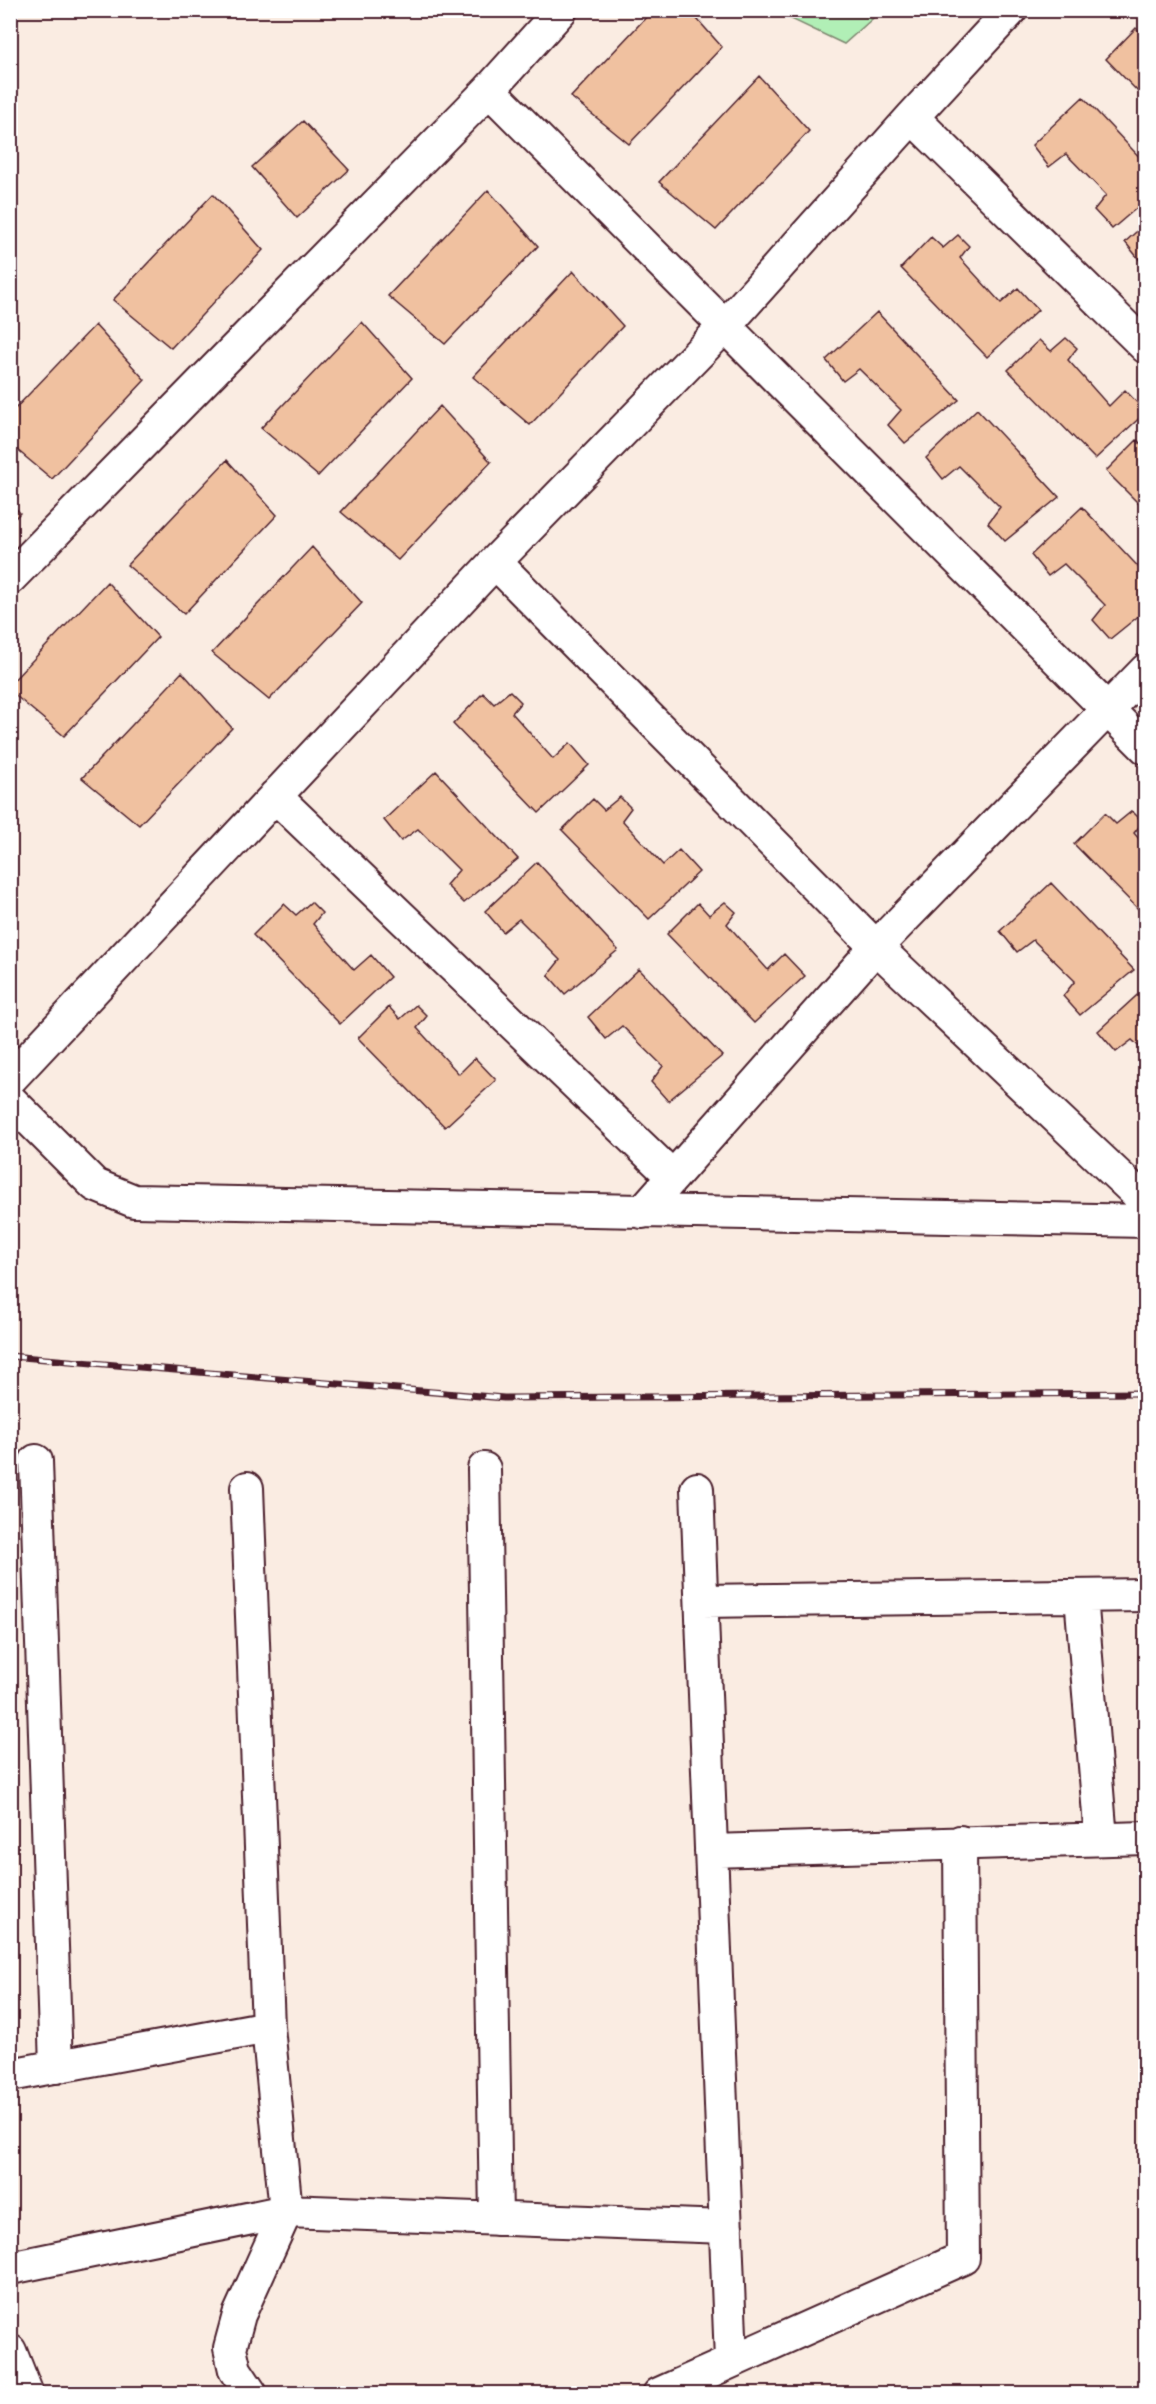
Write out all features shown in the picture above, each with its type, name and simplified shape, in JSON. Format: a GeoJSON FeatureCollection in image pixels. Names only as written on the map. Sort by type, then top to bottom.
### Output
{"type":"FeatureCollection","features":[{"type":"Feature","properties":{"kind":"street"},"geometry":{"type":"LineString","coordinates":[[10,578],[489,90],[561,10]]}},
{"type":"Feature","properties":{"kind":"street"},"geometry":{"type":"LineString","coordinates":[[10,1078],[495,562],[724,327],[1011,10]]}},
{"type":"Feature","properties":{"kind":"street"},"geometry":{"type":"LineString","coordinates":[[489,90],[1106,711],[1146,748]]}},
{"type":"Feature","properties":{"kind":"street"},"geometry":{"type":"LineString","coordinates":[[912,117],[1146,346]]}},
{"type":"Feature","properties":{"kind":"street"},"geometry":{"type":"LineString","coordinates":[[495,562],[876,947],[1146,1202]]}},
{"type":"Feature","properties":{"kind":"street"},"geometry":{"type":"LineString","coordinates":[[642,1212],[876,947],[1146,670]]}},
{"type":"Feature","properties":{"kind":"street"},"geometry":{"type":"LineString","coordinates":[[275,796],[673,1177]]}},
{"type":"Feature","properties":{"kind":"street"},"geometry":{"type":"LineString","coordinates":[[10,1100],[95,1185],[134,1202],[1146,1221]]}},
{"type":"Feature","properties":{"kind":"street"},"geometry":{"type":"LineString","coordinates":[[36,1461],[56,2067]]}},
{"type":"Feature","properties":{"kind":"street"},"geometry":{"type":"LineString","coordinates":[[484,1469],[496,2219]]}},
{"type":"Feature","properties":{"kind":"street"},"geometry":{"type":"LineString","coordinates":[[247,1488],[268,2027],[286,2211],[239,2314],[230,2348],[235,2370],[251,2394]]}},
{"type":"Feature","properties":{"kind":"street"},"geometry":{"type":"LineString","coordinates":[[697,1490],[731,2361]]}},
{"type":"Feature","properties":{"kind":"street"},"geometry":{"type":"LineString","coordinates":[[1081,1596],[1101,1839]]}},
{"type":"Feature","properties":{"kind":"street"},"geometry":{"type":"LineString","coordinates":[[702,1601],[1146,1596]]}},
{"type":"Feature","properties":{"kind":"street"},"geometry":{"type":"LineString","coordinates":[[711,1851],[1146,1838]]}},
{"type":"Feature","properties":{"kind":"street"},"geometry":{"type":"LineString","coordinates":[[659,2394],[963,2258],[960,1842]]}},
{"type":"Feature","properties":{"kind":"street"},"geometry":{"type":"LineString","coordinates":[[10,2075],[268,2027]]}},
{"type":"Feature","properties":{"kind":"street"},"geometry":{"type":"LineString","coordinates":[[10,2268],[286,2211],[726,2227]]}},
{"type":"Feature","properties":{"kind":"street"},"geometry":{"type":"LineString","coordinates":[[10,2351],[27,2394]]}},
{"type":"Feature","properties":{"kind":"green space"},"geometry":{"type":"Polygon","coordinates":[[[782,11],[881,11],[844,44],[787,17],[782,11]]]}},
{"type":"Feature","properties":{"kind":"building"},"geometry":{"type":"Polygon","coordinates":[[[653,10],[689,10],[722,47],[629,144],[571,97],[653,10]]]}},
{"type":"Feature","properties":{"kind":"building"},"geometry":{"type":"Polygon","coordinates":[[[1136,28],[1146,37],[1146,100],[1106,59],[1136,28]]]}},
{"type":"Feature","properties":{"kind":"building"},"geometry":{"type":"Polygon","coordinates":[[[759,76],[809,131],[716,230],[659,182],[759,76]]]}},
{"type":"Feature","properties":{"kind":"building"},"geometry":{"type":"Polygon","coordinates":[[[1083,97],[1146,164],[1146,200],[1112,229],[1094,210],[1106,195],[1066,154],[1049,167],[1032,145],[1083,97]]]}},
{"type":"Feature","properties":{"kind":"building"},"geometry":{"type":"Polygon","coordinates":[[[303,121],[349,170],[297,218],[252,167],[303,121]]]}},
{"type":"Feature","properties":{"kind":"building"},"geometry":{"type":"Polygon","coordinates":[[[488,190],[538,246],[445,344],[388,296],[488,190]]]}},
{"type":"Feature","properties":{"kind":"building"},"geometry":{"type":"Polygon","coordinates":[[[213,194],[263,250],[171,348],[113,300],[213,194]]]}},
{"type":"Feature","properties":{"kind":"building"},"geometry":{"type":"Polygon","coordinates":[[[1146,223],[1146,261],[1142,263],[1125,242],[1146,223]]]}},
{"type":"Feature","properties":{"kind":"building"},"geometry":{"type":"Polygon","coordinates":[[[958,235],[969,246],[960,258],[1001,303],[1018,288],[1038,310],[987,357],[901,268],[931,237],[943,248],[958,235]]]}},
{"type":"Feature","properties":{"kind":"building"},"geometry":{"type":"Polygon","coordinates":[[[573,271],[623,326],[530,425],[473,377],[573,271]]]}},
{"type":"Feature","properties":{"kind":"building"},"geometry":{"type":"Polygon","coordinates":[[[877,312],[959,400],[905,443],[888,425],[901,410],[859,369],[843,381],[826,360],[877,312]]]}},
{"type":"Feature","properties":{"kind":"building"},"geometry":{"type":"Polygon","coordinates":[[[362,322],[412,378],[318,476],[261,428],[362,322]]]}},
{"type":"Feature","properties":{"kind":"building"},"geometry":{"type":"Polygon","coordinates":[[[95,325],[145,380],[52,479],[10,444],[10,414],[95,325]]]}},
{"type":"Feature","properties":{"kind":"building"},"geometry":{"type":"Polygon","coordinates":[[[1066,338],[1077,348],[1068,360],[1109,406],[1125,390],[1146,412],[1095,459],[1008,370],[1039,340],[1051,351],[1066,338]]]}},
{"type":"Feature","properties":{"kind":"building"},"geometry":{"type":"Polygon","coordinates":[[[440,406],[491,462],[398,560],[341,512],[440,406]]]}},
{"type":"Feature","properties":{"kind":"building"},"geometry":{"type":"Polygon","coordinates":[[[977,409],[1059,497],[1005,541],[988,523],[1000,507],[959,466],[943,479],[926,458],[977,409]]]}},
{"type":"Feature","properties":{"kind":"building"},"geometry":{"type":"Polygon","coordinates":[[[1137,440],[1146,449],[1146,511],[1106,471],[1137,440]]]}},
{"type":"Feature","properties":{"kind":"building"},"geometry":{"type":"Polygon","coordinates":[[[227,460],[277,515],[184,614],[127,565],[227,460]]]}},
{"type":"Feature","properties":{"kind":"building"},"geometry":{"type":"Polygon","coordinates":[[[10,502],[20,513],[10,523],[10,502]]]}},
{"type":"Feature","properties":{"kind":"building"},"geometry":{"type":"Polygon","coordinates":[[[1082,507],[1146,575],[1146,610],[1110,639],[1093,620],[1105,605],[1064,564],[1048,576],[1031,555],[1082,507]]]}},
{"type":"Feature","properties":{"kind":"building"},"geometry":{"type":"Polygon","coordinates":[[[312,547],[362,603],[269,700],[212,653],[312,547]]]}},
{"type":"Feature","properties":{"kind":"building"},"geometry":{"type":"Polygon","coordinates":[[[107,582],[158,637],[64,736],[10,691],[10,684],[107,582]]]}},
{"type":"Feature","properties":{"kind":"building"},"geometry":{"type":"Polygon","coordinates":[[[182,672],[232,728],[139,825],[82,778],[182,672]]]}},
{"type":"Feature","properties":{"kind":"building"},"geometry":{"type":"Polygon","coordinates":[[[510,691],[521,702],[512,713],[553,759],[570,743],[589,765],[539,813],[453,724],[483,693],[494,704],[510,691]]]}},
{"type":"Feature","properties":{"kind":"building"},"geometry":{"type":"Polygon","coordinates":[[[436,771],[518,859],[464,903],[446,885],[459,870],[418,829],[401,841],[384,820],[436,771]]]}},
{"type":"Feature","properties":{"kind":"building"},"geometry":{"type":"Polygon","coordinates":[[[620,797],[631,808],[622,820],[663,865],[679,850],[699,872],[649,919],[562,830],[593,799],[604,810],[620,797]]]}},
{"type":"Feature","properties":{"kind":"building"},"geometry":{"type":"Polygon","coordinates":[[[1132,811],[1143,822],[1134,833],[1146,847],[1146,917],[1074,844],[1105,813],[1116,824],[1132,811]]]}},
{"type":"Feature","properties":{"kind":"building"},"geometry":{"type":"Polygon","coordinates":[[[537,862],[618,950],[565,994],[548,975],[560,960],[519,919],[503,932],[485,911],[537,862]]]}},
{"type":"Feature","properties":{"kind":"building"},"geometry":{"type":"Polygon","coordinates":[[[1051,883],[1134,970],[1080,1015],[1063,996],[1075,981],[1033,940],[1017,952],[1000,931],[1051,883]]]}},
{"type":"Feature","properties":{"kind":"building"},"geometry":{"type":"Polygon","coordinates":[[[311,902],[322,913],[313,924],[354,970],[371,955],[390,977],[340,1024],[253,935],[284,904],[296,915],[311,902]]]}},
{"type":"Feature","properties":{"kind":"building"},"geometry":{"type":"Polygon","coordinates":[[[725,902],[736,912],[727,924],[768,970],[784,954],[805,976],[754,1023],[667,934],[698,903],[709,915],[725,902]]]}},
{"type":"Feature","properties":{"kind":"building"},"geometry":{"type":"Polygon","coordinates":[[[639,969],[722,1056],[668,1101],[651,1082],[663,1066],[622,1026],[606,1039],[588,1017],[639,969]]]}},
{"type":"Feature","properties":{"kind":"building"},"geometry":{"type":"Polygon","coordinates":[[[1146,987],[1146,1053],[1132,1040],[1116,1052],[1098,1031],[1146,987]]]}},
{"type":"Feature","properties":{"kind":"building"},"geometry":{"type":"Polygon","coordinates":[[[416,1005],[427,1016],[417,1028],[459,1074],[475,1058],[496,1080],[445,1127],[358,1038],[389,1007],[400,1019],[416,1005]]]}},
{"type":"Feature","properties":{"kind":"railway"},"geometry":{"type":"LineString","coordinates":[[10,1356],[504,1398],[1146,1393]]}}]}
